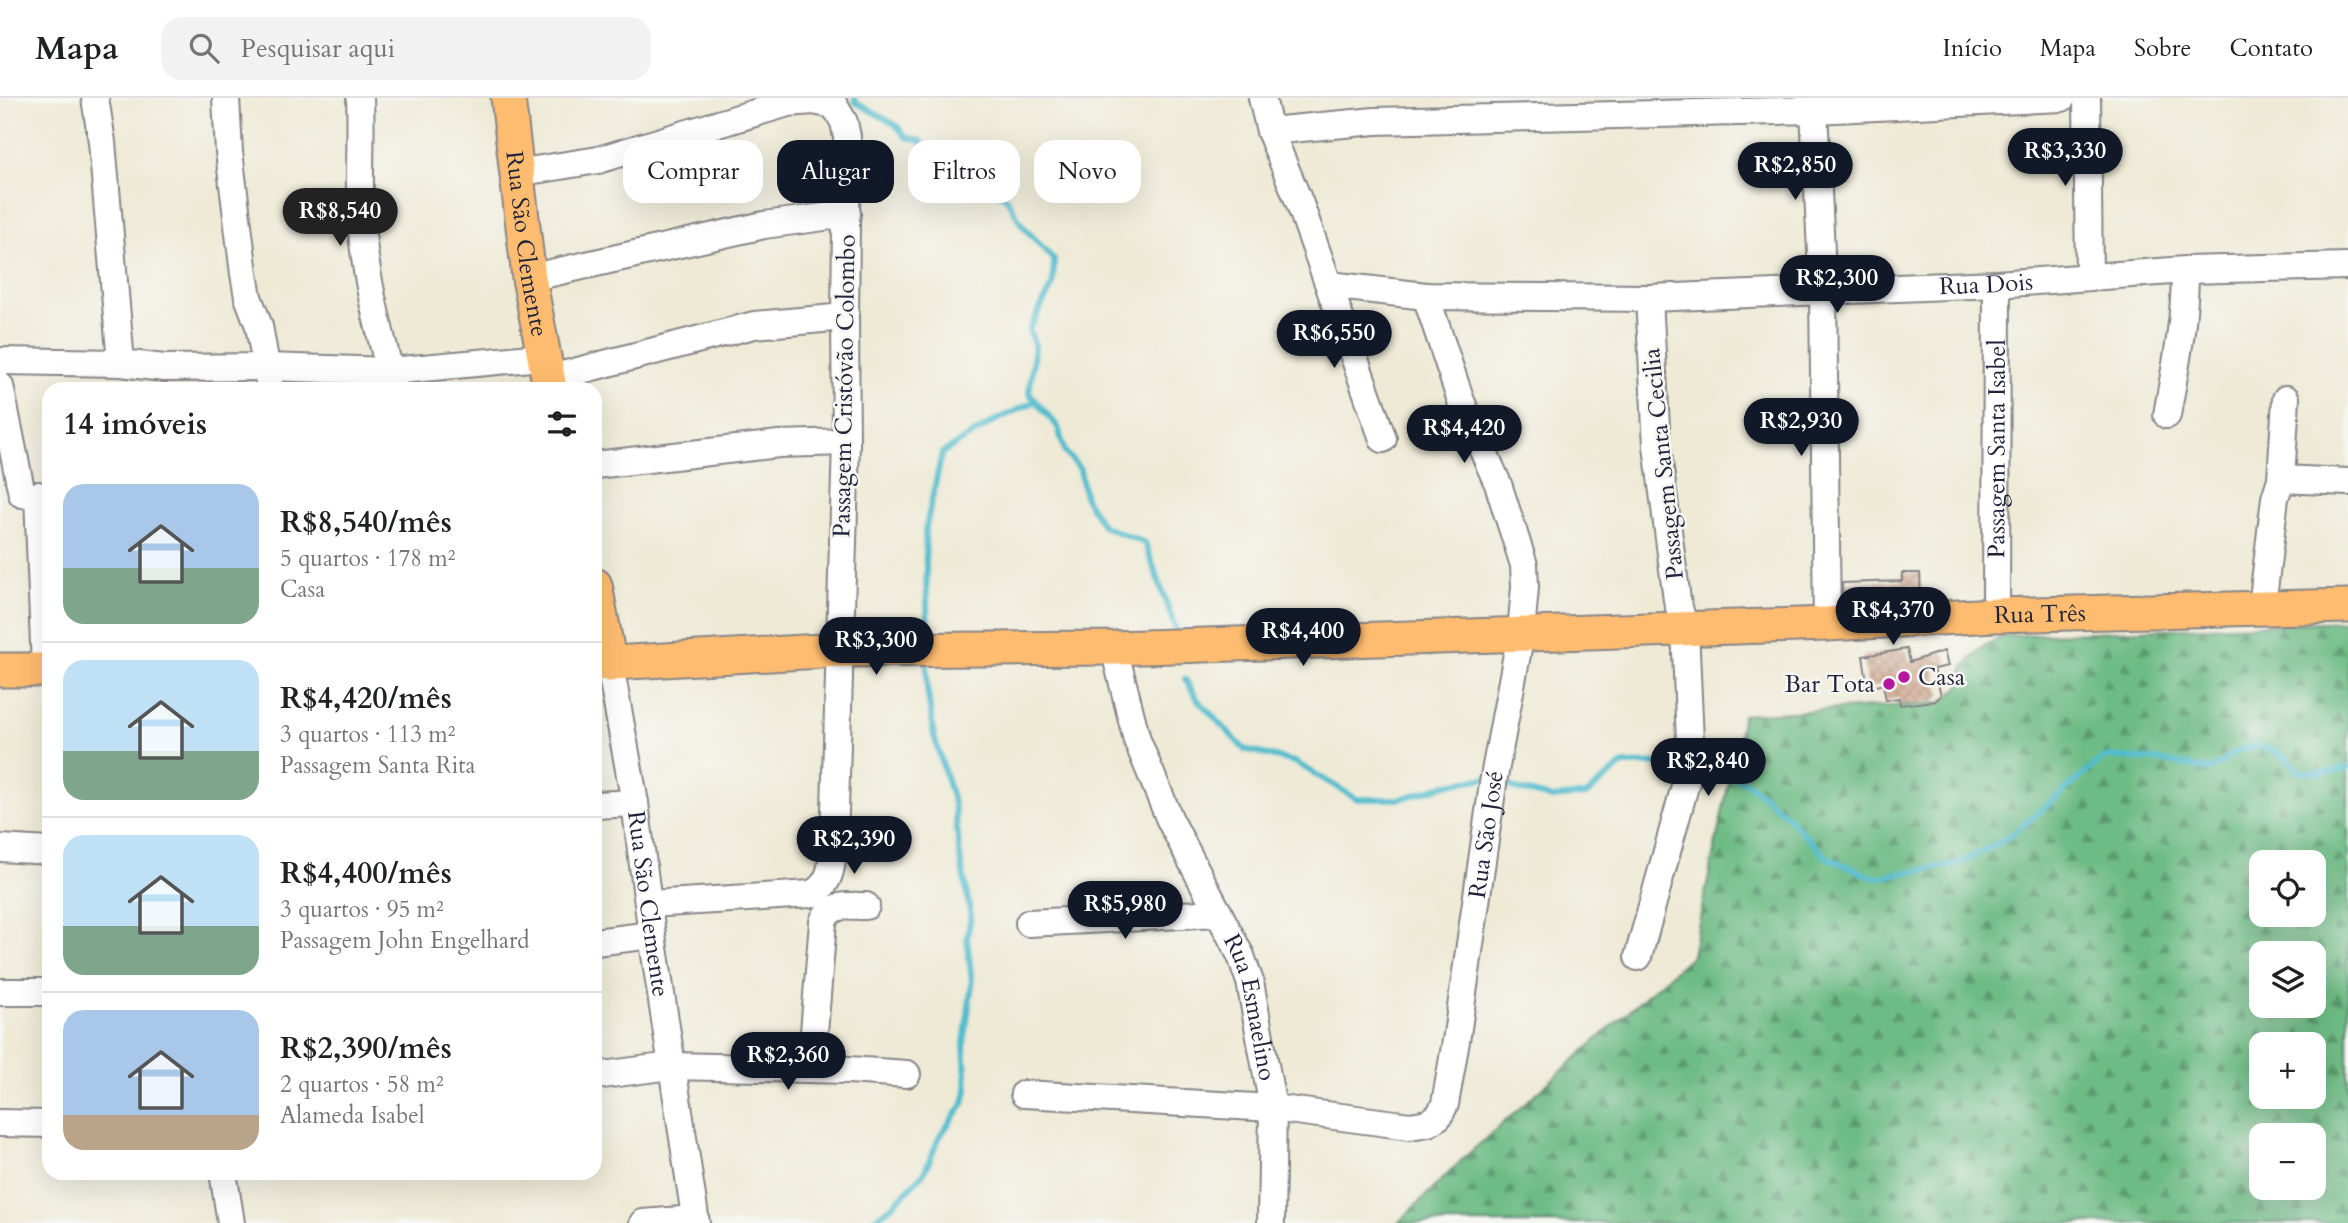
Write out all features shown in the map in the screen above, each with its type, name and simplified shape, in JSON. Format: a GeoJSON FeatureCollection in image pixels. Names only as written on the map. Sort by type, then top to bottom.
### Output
{"type":"FeatureCollection","features":[{"type":"Feature","properties":{"kind":"main road","name":"Rua São Clemente"},"geometry":{"type":"LineString","coordinates":[[508,98],[529,278],[546,375]]}},
{"type":"Feature","properties":{"kind":"main road","name":"Rua Três"},"geometry":{"type":"LineString","coordinates":[[603,664],[839,650],[1114,648],[1827,624],[1996,615],[2348,606]]}},
{"type":"Feature","properties":{"kind":"main road"},"geometry":{"type":"LineString","coordinates":[[0,670],[42,670]]}},
{"type":"Feature","properties":{"kind":"street"},"geometry":{"type":"LineString","coordinates":[[95,98],[102,142],[121,363]]}},
{"type":"Feature","properties":{"kind":"street"},"geometry":{"type":"LineString","coordinates":[[226,98],[229,152],[244,274],[248,297],[259,326],[268,378]]}},
{"type":"Feature","properties":{"kind":"street"},"geometry":{"type":"LineString","coordinates":[[360,98],[360,219],[393,380]]}},
{"type":"Feature","properties":{"kind":"street"},"geometry":{"type":"LineString","coordinates":[[1262,98],[1270,131],[1329,285],[1383,439]]}},
{"type":"Feature","properties":{"kind":"street"},"geometry":{"type":"LineString","coordinates":[[1270,131],[1375,121],[1814,110],[2063,98]]}},
{"type":"Feature","properties":{"kind":"street"},"geometry":{"type":"LineString","coordinates":[[2087,98],[2090,277]]}},
{"type":"Feature","properties":{"kind":"street","name":"Passagem Cristóvão Colombo"},"geometry":{"type":"LineString","coordinates":[[516,173],[598,160],[788,103],[813,101],[834,105],[840,112],[847,137],[846,442],[834,843],[830,874],[820,890],[811,894],[649,904]]}},
{"type":"Feature","properties":{"kind":"street"},"geometry":{"type":"LineString","coordinates":[[1814,110],[1823,292],[1827,624]]}},
{"type":"Feature","properties":{"kind":"street"},"geometry":{"type":"LineString","coordinates":[[529,278],[764,225],[846,214]]}},
{"type":"Feature","properties":{"kind":"street","name":"Rua Dois"},"geometry":{"type":"LineString","coordinates":[[1329,285],[1426,296],[1648,298],[1997,284],[2185,270],[2348,266]]}},
{"type":"Feature","properties":{"kind":"street"},"geometry":{"type":"LineString","coordinates":[[2167,415],[2181,344],[2185,270]]}},
{"type":"Feature","properties":{"kind":"street","name":"Passagem Santa Isabel"},"geometry":{"type":"LineString","coordinates":[[1996,615],[1997,284]]}},
{"type":"Feature","properties":{"kind":"street","name":"Rua São José"},"geometry":{"type":"LineString","coordinates":[[1273,1108],[1410,1126],[1428,1123],[1439,1116],[1445,1104],[1494,777],[1521,633],[1525,587],[1524,565],[1498,484],[1461,401],[1426,296]]}},
{"type":"Feature","properties":{"kind":"street","name":"Passagem Santa Cecilia"},"geometry":{"type":"LineString","coordinates":[[1638,957],[1691,764],[1685,629],[1677,600],[1657,446],[1648,298]]}},
{"type":"Feature","properties":{"kind":"street"},"geometry":{"type":"LineString","coordinates":[[0,361],[121,363],[165,378],[393,380],[546,375],[754,325],[845,317]]}},
{"type":"Feature","properties":{"kind":"street"},"geometry":{"type":"LineString","coordinates":[[0,386],[27,495],[42,626]]}},
{"type":"Feature","properties":{"kind":"street"},"geometry":{"type":"LineString","coordinates":[[2262,607],[2275,498],[2281,479],[2286,399]]}},
{"type":"Feature","properties":{"kind":"street"},"geometry":{"type":"LineString","coordinates":[[602,464],[779,444],[846,442]]}},
{"type":"Feature","properties":{"kind":"street"},"geometry":{"type":"LineString","coordinates":[[2281,479],[2348,482]]}},
{"type":"Feature","properties":{"kind":"street","name":"Rua Esmaelino"},"geometry":{"type":"LineString","coordinates":[[1114,648],[1137,740],[1170,820],[1241,956],[1250,982],[1273,1108],[1271,1223]]}},
{"type":"Feature","properties":{"kind":"street","name":"Rua São Clemente"},"geometry":{"type":"LineString","coordinates":[[603,664],[635,803],[652,936],[696,1221]]}},
{"type":"Feature","properties":{"kind":"street"},"geometry":{"type":"LineString","coordinates":[[602,805],[635,803]]}},
{"type":"Feature","properties":{"kind":"street"},"geometry":{"type":"LineString","coordinates":[[0,848],[42,851]]}},
{"type":"Feature","properties":{"kind":"street"},"geometry":{"type":"LineString","coordinates":[[811,1069],[825,914],[835,908],[866,906]]}},
{"type":"Feature","properties":{"kind":"street"},"geometry":{"type":"LineString","coordinates":[[1029,922],[1219,913]]}},
{"type":"Feature","properties":{"kind":"street"},"geometry":{"type":"LineString","coordinates":[[602,941],[652,936]]}},
{"type":"Feature","properties":{"kind":"street"},"geometry":{"type":"LineString","coordinates":[[0,992],[42,992]]}},
{"type":"Feature","properties":{"kind":"street"},"geometry":{"type":"LineString","coordinates":[[602,1075],[671,1066],[907,1074]]}},
{"type":"Feature","properties":{"kind":"street"},"geometry":{"type":"LineString","coordinates":[[1024,1094],[1273,1108]]}},
{"type":"Feature","properties":{"kind":"street"},"geometry":{"type":"LineString","coordinates":[[0,1123],[42,1124]]}},
{"type":"Feature","properties":{"kind":"street"},"geometry":{"type":"LineString","coordinates":[[224,1180],[230,1223]]}},
{"type":"Feature","properties":{"kind":"street"},"geometry":{"type":"LineString","coordinates":[[643,1223],[696,1221]]}},
{"type":"Feature","properties":{"kind":"green space"},"geometry":{"type":"Polygon","coordinates":[[[2348,621],[2348,1223],[1398,1223],[1466,1156],[1692,955],[1743,715],[1941,703],[1959,687],[1964,666],[1983,646],[2004,636],[2348,621]]]}},
{"type":"Feature","properties":{"kind":"building"},"geometry":{"type":"Polygon","coordinates":[[[1902,573],[1920,573],[1921,600],[1843,604],[1842,583],[1902,581],[1902,573]]]}},
{"type":"Feature","properties":{"kind":"building"},"geometry":{"type":"Polygon","coordinates":[[[1907,649],[1910,662],[1944,651],[1948,666],[1934,669],[1941,695],[1935,701],[1900,705],[1899,698],[1886,700],[1883,684],[1868,689],[1863,656],[1907,649]]]}},
{"type":"Feature","properties":{"kind":"waterway"},"geometry":{"type":"LineString","coordinates":[[855,98],[855,102],[896,125],[906,137],[921,141],[935,171],[949,175],[967,171],[1007,199],[1022,225],[1054,260],[1053,284],[1029,330],[1035,346],[1029,393],[1058,427],[1065,452],[1080,469],[1085,498],[1103,526],[1145,543],[1176,630]]}},
{"type":"Feature","properties":{"kind":"waterway"},"geometry":{"type":"LineString","coordinates":[[928,639],[925,531],[942,453],[996,420],[1036,401]]}},
{"type":"Feature","properties":{"kind":"waterway"},"geometry":{"type":"LineString","coordinates":[[870,1223],[893,1205],[924,1173],[940,1136],[964,1103],[967,1090],[964,1044],[972,983],[967,938],[971,916],[954,804],[934,736],[927,688],[927,660]]}},
{"type":"Feature","properties":{"kind":"waterway"},"geometry":{"type":"LineString","coordinates":[[1185,679],[1198,700],[1244,749],[1295,762],[1357,799],[1400,799],[1453,783],[1488,778]]}},
{"type":"Feature","properties":{"kind":"waterway"},"geometry":{"type":"LineString","coordinates":[[1696,765],[1748,783],[1788,817],[1826,857],[1875,878],[1961,863],[2010,836],[2105,757],[2156,760],[2211,770],[2240,750],[2259,747],[2276,752],[2300,772],[2322,773],[2348,768]]}},
{"type":"Feature","properties":{"kind":"waterway"},"geometry":{"type":"LineString","coordinates":[[1501,781],[1516,789],[1551,798],[1586,795],[1623,764],[1685,763]]}},
{"type":"Feature","properties":{"kind":"place","name":"Casa"},"geometry":{"type":"Point","coordinates":[1904,677]}},
{"type":"Feature","properties":{"kind":"place","name":"Bar Tota"},"geometry":{"type":"Point","coordinates":[1889,684]}}]}
